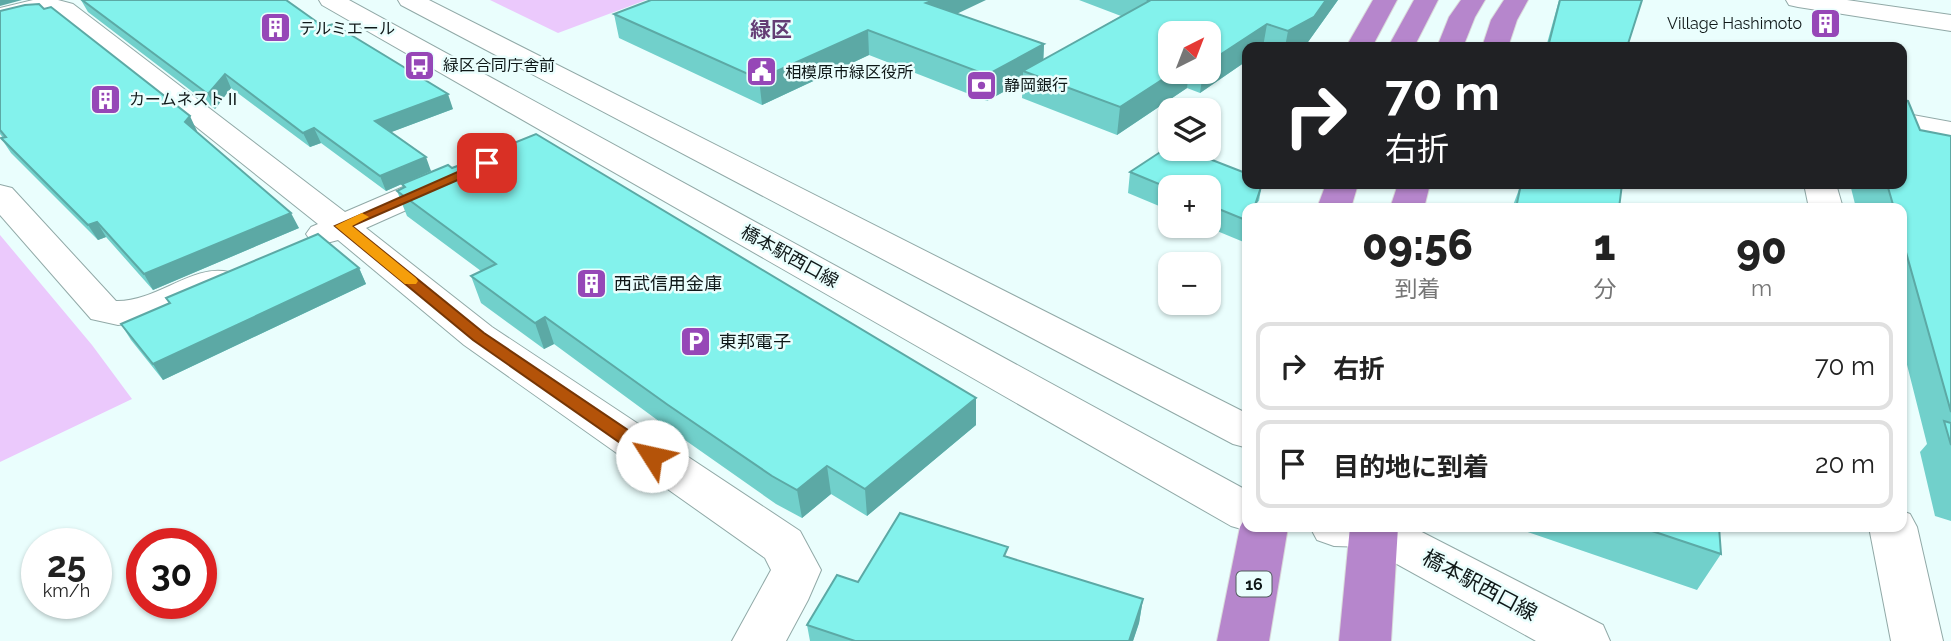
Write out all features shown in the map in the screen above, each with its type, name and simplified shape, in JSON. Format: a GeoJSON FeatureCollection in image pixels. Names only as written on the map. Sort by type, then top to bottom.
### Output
{"type":"FeatureCollection","features":[{"type":"Feature","properties":{"kind":"highway"},"geometry":{"type":"LineString","coordinates":[[1362,42],[1385,0]]}},
{"type":"Feature","properties":{"kind":"highway"},"geometry":{"type":"LineString","coordinates":[[1404,42],[1426,0]]}},
{"type":"Feature","properties":{"kind":"highway"},"geometry":{"type":"LineString","coordinates":[[1452,42],[1462,17],[1474,0]]}},
{"type":"Feature","properties":{"kind":"highway"},"geometry":{"type":"LineString","coordinates":[[1498,42],[1504,20],[1516,0]]}},
{"type":"Feature","properties":{"kind":"highway","name":"16"},"geometry":{"type":"LineString","coordinates":[[1243,641],[1264,532]]}},
{"type":"Feature","properties":{"kind":"highway"},"geometry":{"type":"LineString","coordinates":[[1363,532],[1365,641]]}},
{"type":"Feature","properties":{"kind":"street","name":"橋本駅西口線"},"geometry":{"type":"LineString","coordinates":[[331,0],[1242,510]]}},
{"type":"Feature","properties":{"kind":"street"},"geometry":{"type":"LineString","coordinates":[[410,0],[1242,430]]}},
{"type":"Feature","properties":{"kind":"street"},"geometry":{"type":"LineString","coordinates":[[1798,0],[1951,23]]}},
{"type":"Feature","properties":{"kind":"street"},"geometry":{"type":"LineString","coordinates":[[0,16],[37,6],[64,9],[342,226],[478,337],[783,545],[796,570],[783,600],[758,641]]}},
{"type":"Feature","properties":{"kind":"street"},"geometry":{"type":"LineString","coordinates":[[1907,123],[1951,131]]}},
{"type":"Feature","properties":{"kind":"street"},"geometry":{"type":"LineString","coordinates":[[524,147],[563,130]]}},
{"type":"Feature","properties":{"kind":"street"},"geometry":{"type":"LineString","coordinates":[[291,248],[475,168]]}},
{"type":"Feature","properties":{"kind":"street"},"geometry":{"type":"LineString","coordinates":[[0,195],[104,311],[118,315],[151,308],[240,270]]}},
{"type":"Feature","properties":{"kind":"street","name":"橋本駅西口線"},"geometry":{"type":"LineString","coordinates":[[1373,532],[1584,641]]}},
{"type":"Feature","properties":{"kind":"street"},"geometry":{"type":"LineString","coordinates":[[1894,532],[1917,641]]}},
{"type":"Feature","properties":{"kind":"shaded area"},"geometry":{"type":"Polygon","coordinates":[[[490,0],[646,0],[558,33],[490,0]]]}},
{"type":"Feature","properties":{"kind":"shaded area"},"geometry":{"type":"Polygon","coordinates":[[[0,235],[92,345],[132,399],[0,462],[0,235]]]}},
{"type":"Feature","properties":{"kind":"building"},"geometry":{"type":"Polygon","coordinates":[[[82,0],[286,0],[324,27],[333,24],[448,94],[375,121],[426,157],[380,176],[314,128],[303,133],[225,74],[208,94],[82,0]]]}},
{"type":"Feature","properties":{"kind":"building","name":"相模原市緑区役所"},"geometry":{"type":"Polygon","coordinates":[[[651,0],[934,0],[926,3],[1044,44],[987,75],[868,30],[759,79],[614,14],[651,0]]]}},
{"type":"Feature","properties":{"kind":"building"},"geometry":{"type":"Polygon","coordinates":[[[1147,0],[1326,0],[1314,17],[1288,31],[1267,24],[1222,53],[1222,21],[1158,21],[1158,82],[1120,107],[1023,71],[1149,1],[1147,0]]]}},
{"type":"Feature","properties":{"kind":"building"},"geometry":{"type":"Polygon","coordinates":[[[1560,0],[1642,0],[1629,42],[1549,42],[1560,0]]]}},
{"type":"Feature","properties":{"kind":"building"},"geometry":{"type":"Polygon","coordinates":[[[39,4],[44,9],[51,7],[190,116],[185,122],[291,213],[144,274],[97,222],[88,225],[1,138],[6,137],[0,130],[0,11],[39,4]]]}},
{"type":"Feature","properties":{"kind":"building"},"geometry":{"type":"Polygon","coordinates":[[[1907,101],[1920,130],[1951,136],[1951,412],[1907,256],[1907,203],[1893,203],[1888,189],[1907,189],[1907,101]]]}},
{"type":"Feature","properties":{"kind":"building"},"geometry":{"type":"Polygon","coordinates":[[[536,134],[976,398],[865,489],[827,466],[797,490],[772,476],[545,317],[535,323],[471,276],[496,264],[397,191],[405,187],[402,184],[448,165],[452,168],[536,134]]]}},
{"type":"Feature","properties":{"kind":"building"},"geometry":{"type":"Polygon","coordinates":[[[1158,154],[1158,161],[1215,161],[1242,172],[1242,189],[1260,189],[1256,203],[1242,203],[1242,219],[1221,210],[1221,175],[1158,175],[1158,184],[1130,172],[1158,154]]]}},
{"type":"Feature","properties":{"kind":"building"},"geometry":{"type":"Polygon","coordinates":[[[1520,189],[1621,189],[1620,203],[1517,203],[1520,189]]]}},
{"type":"Feature","properties":{"kind":"building"},"geometry":{"type":"Polygon","coordinates":[[[318,234],[359,268],[153,364],[121,324],[170,303],[166,298],[318,234]]]}},
{"type":"Feature","properties":{"kind":"building"},"geometry":{"type":"Polygon","coordinates":[[[1944,421],[1951,423],[1951,445],[1944,421]]]}},
{"type":"Feature","properties":{"kind":"building"},"geometry":{"type":"Polygon","coordinates":[[[900,513],[1008,547],[1004,556],[1143,599],[1129,641],[855,641],[807,625],[837,575],[858,582],[900,513]]]}},
{"type":"Feature","properties":{"kind":"building"},"geometry":{"type":"Polygon","coordinates":[[[1655,532],[1719,532],[1721,554],[1655,532]]]}},
{"type":"Feature","properties":{"kind":"slow traffic"},"geometry":{"type":"LineString","coordinates":[[362,217],[342,226],[410,281]]}},
{"type":"Feature","properties":{"kind":"place","name":"Village Hashimoto"},"geometry":{"type":"Point","coordinates":[1825,23]}},
{"type":"Feature","properties":{"kind":"place","name":"テルミエール"},"geometry":{"type":"Point","coordinates":[276,28]}},
{"type":"Feature","properties":{"kind":"place","name":"緑区合同庁舎前"},"geometry":{"type":"Point","coordinates":[420,65]}},
{"type":"Feature","properties":{"kind":"place","name":"相模原市緑区役所"},"geometry":{"type":"Point","coordinates":[762,72]}},
{"type":"Feature","properties":{"kind":"place","name":"静岡銀行"},"geometry":{"type":"Point","coordinates":[981,85]}},
{"type":"Feature","properties":{"kind":"place","name":"カームネストⅡ"},"geometry":{"type":"Point","coordinates":[106,99]}},
{"type":"Feature","properties":{"kind":"place","name":"西武信用金庫"},"geometry":{"type":"Point","coordinates":[591,283]}},
{"type":"Feature","properties":{"kind":"place","name":"東邦電子"},"geometry":{"type":"Point","coordinates":[696,341]}},
{"type":"Feature","properties":{"kind":"district","name":"緑区"},"geometry":{"type":"Point","coordinates":[771,29]}},
{"type":"Feature","properties":{"kind":"route"},"geometry":{"type":"LineString","coordinates":[[487,163],[342,226],[478,337],[652,456]]}}]}
